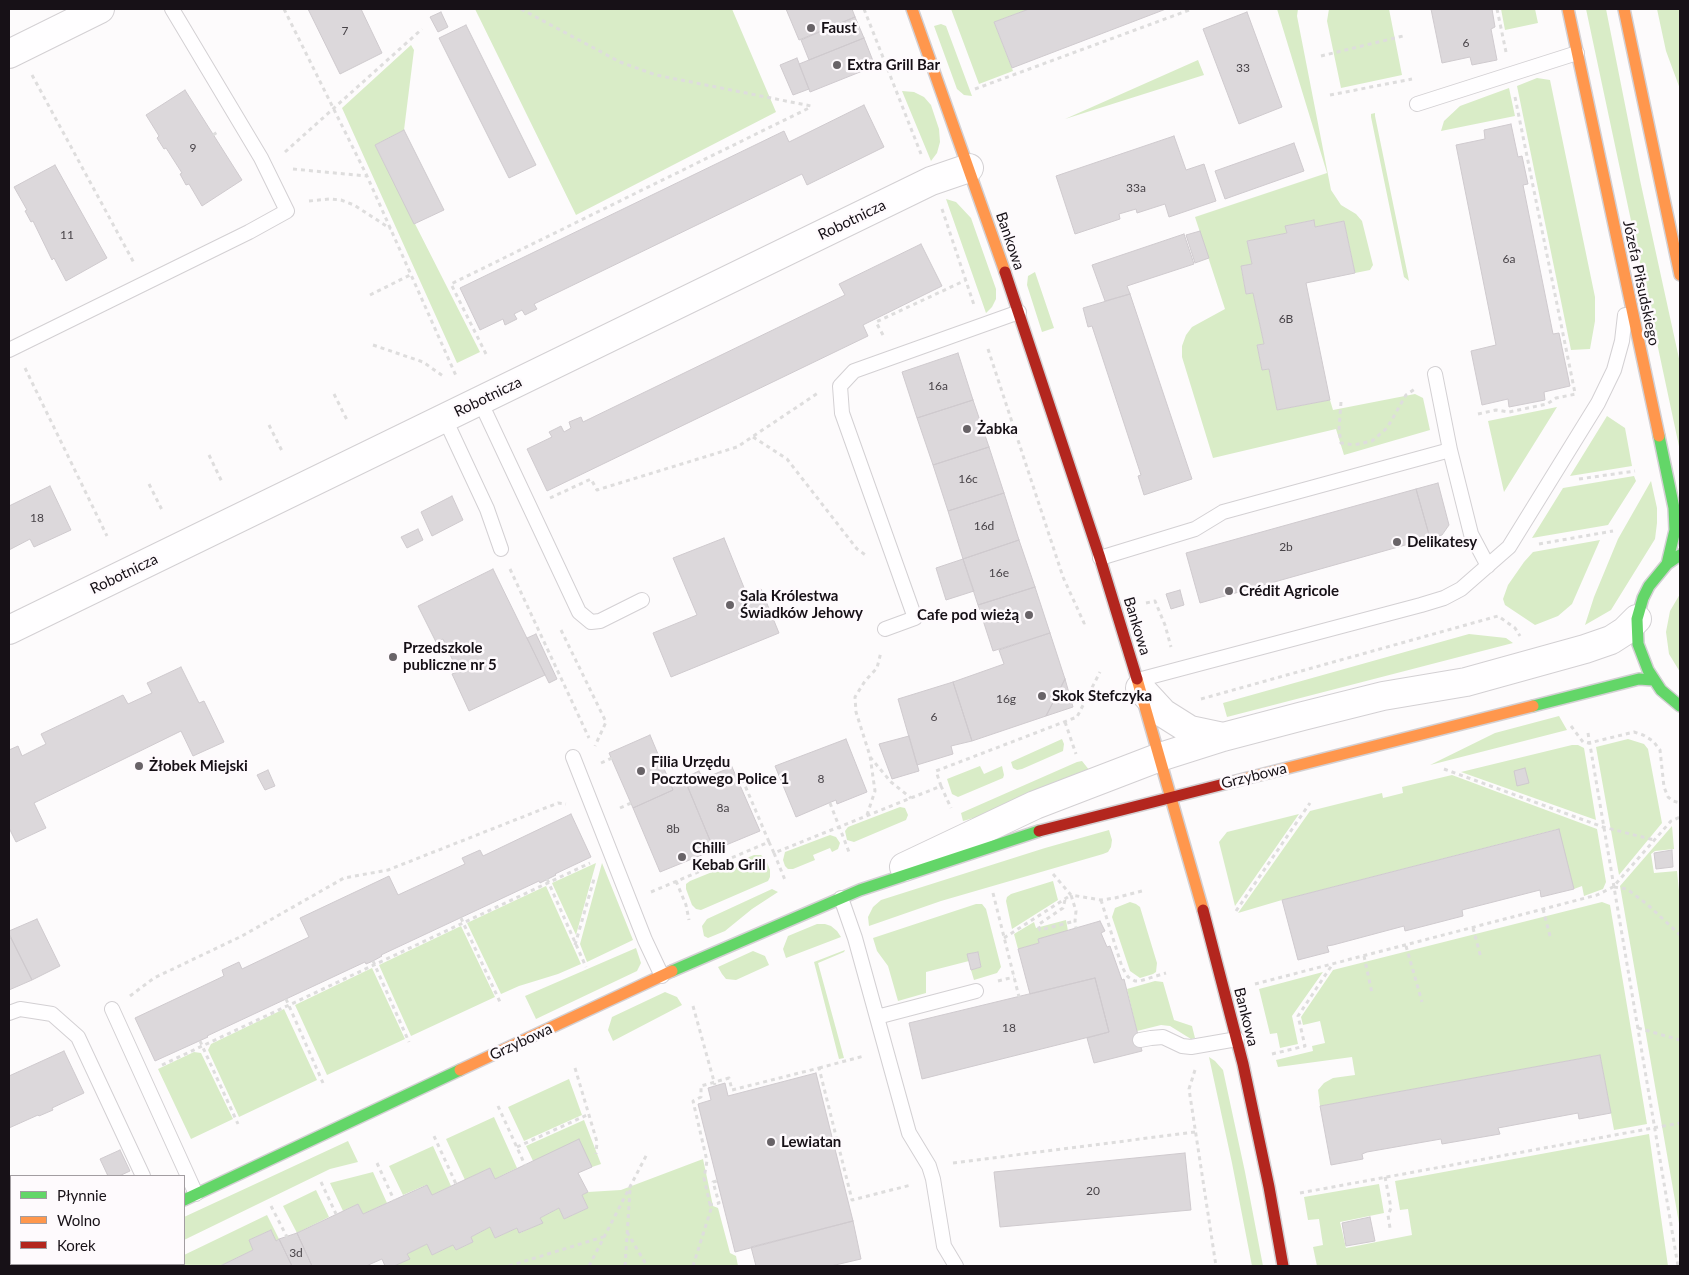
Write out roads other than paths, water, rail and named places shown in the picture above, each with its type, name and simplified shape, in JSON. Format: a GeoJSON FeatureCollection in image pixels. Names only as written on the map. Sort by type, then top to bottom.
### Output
{"type":"FeatureCollection","features":[{"type":"Feature","properties":{"kind":"street"},"geometry":{"type":"LineString","coordinates":[[9,54],[100,9]]}},
{"type":"Feature","properties":{"kind":"street","name":"Bankowa"},"geometry":{"type":"LineString","coordinates":[[912,9],[1019,312],[1100,558],[1139,684],[1204,914],[1237,1040],[1269,1187],[1283,1266]]}},
{"type":"Feature","properties":{"kind":"street","name":"Józefa Piłsudskiego"},"geometry":{"type":"LineString","coordinates":[[1568,9],[1624,280],[1674,508],[1675,530],[1667,564]]}},
{"type":"Feature","properties":{"kind":"street"},"geometry":{"type":"LineString","coordinates":[[1624,9],[1680,275]]}},
{"type":"Feature","properties":{"kind":"street","name":"Robotnicza"},"geometry":{"type":"LineString","coordinates":[[9,630],[931,181],[969,168]]}},
{"type":"Feature","properties":{"kind":"street"},"geometry":{"type":"LineString","coordinates":[[1680,555],[1667,564],[1649,586],[1643,598],[1637,619],[1638,644],[1642,659],[1653,680],[1669,698],[1680,706]]}},
{"type":"Feature","properties":{"kind":"street","name":"Grzybowa"},"geometry":{"type":"LineString","coordinates":[[190,1197],[662,976],[850,894],[940,849],[1035,805],[1160,757],[1222,738],[1384,696],[1466,682],[1585,649],[1611,640],[1637,619]]}},
{"type":"Feature","properties":{"kind":"street","name":"Grzybowa"},"geometry":{"type":"LineString","coordinates":[[850,894],[1045,828],[1626,682],[1639,679],[1653,680]]}},
{"type":"Feature","properties":{"kind":"street","name":"Grzybowa"},"geometry":{"type":"LineString","coordinates":[[1139,684],[1163,713],[1190,730],[1222,738]]}},
{"type":"Feature","properties":{"kind":"lane"},"geometry":{"type":"LineString","coordinates":[[10,349],[249,232],[287,211],[267,171],[172,9]]}},
{"type":"Feature","properties":{"kind":"lane"},"geometry":{"type":"LineString","coordinates":[[1418,104],[1577,53]]}},
{"type":"Feature","properties":{"kind":"lane"},"geometry":{"type":"LineString","coordinates":[[1139,684],[1444,598],[1460,589],[1488,566],[1509,547],[1517,535],[1598,403],[1614,370],[1622,341],[1625,310],[1624,280]]}},
{"type":"Feature","properties":{"kind":"lane"},"geometry":{"type":"LineString","coordinates":[[885,629],[915,618],[842,412],[840,386],[854,371],[1019,312]]}},
{"type":"Feature","properties":{"kind":"lane"},"geometry":{"type":"LineString","coordinates":[[1435,374],[1450,450],[1470,534],[1488,566]]}},
{"type":"Feature","properties":{"kind":"lane"},"geometry":{"type":"LineString","coordinates":[[480,401],[579,612],[591,622],[600,621],[642,600]]}},
{"type":"Feature","properties":{"kind":"lane"},"geometry":{"type":"LineString","coordinates":[[445,419],[487,508],[501,549]]}},
{"type":"Feature","properties":{"kind":"lane"},"geometry":{"type":"LineString","coordinates":[[1100,558],[1195,529],[1223,512],[1450,450]]}},
{"type":"Feature","properties":{"kind":"lane"},"geometry":{"type":"LineString","coordinates":[[573,757],[597,817],[605,856],[662,976]]}},
{"type":"Feature","properties":{"kind":"lane"},"geometry":{"type":"LineString","coordinates":[[850,894],[855,938],[909,1133],[931,1173],[944,1246],[956,1266]]}},
{"type":"Feature","properties":{"kind":"lane"},"geometry":{"type":"LineString","coordinates":[[877,1017],[976,991]]}},
{"type":"Feature","properties":{"kind":"lane"},"geometry":{"type":"LineString","coordinates":[[9,1013],[20,1009],[52,1014],[78,1037],[143,1175]]}},
{"type":"Feature","properties":{"kind":"lane"},"geometry":{"type":"LineString","coordinates":[[112,1009],[142,1074],[181,1175]]}},
{"type":"Feature","properties":{"kind":"lane"},"geometry":{"type":"LineString","coordinates":[[1140,1040],[1163,1037],[1182,1046],[1202,1046],[1237,1040]]}},
{"type":"Feature","properties":{"kind":"lane"},"geometry":{"type":"LineString","coordinates":[[185,1184],[190,1197]]}},
{"type":"Feature","properties":{"kind":"place","name":"Faust"},"geometry":{"type":"Point","coordinates":[811,28]}},
{"type":"Feature","properties":{"kind":"place","name":"Extra Grill Bar"},"geometry":{"type":"Point","coordinates":[837,65]}},
{"type":"Feature","properties":{"kind":"place","name":"Żabka"},"geometry":{"type":"Point","coordinates":[967,429]}},
{"type":"Feature","properties":{"kind":"place","name":"Delikatesy"},"geometry":{"type":"Point","coordinates":[1397,542]}},
{"type":"Feature","properties":{"kind":"place","name":"Crédit Agricole"},"geometry":{"type":"Point","coordinates":[1229,591]}},
{"type":"Feature","properties":{"kind":"place","name":"Sala Królestwa Świadków Jehowy"},"geometry":{"type":"Point","coordinates":[730,605]}},
{"type":"Feature","properties":{"kind":"place","name":"Cafe pod wieżą"},"geometry":{"type":"Point","coordinates":[1029,615]}},
{"type":"Feature","properties":{"kind":"place","name":"Przedszkole publiczne nr 5"},"geometry":{"type":"Point","coordinates":[393,657]}},
{"type":"Feature","properties":{"kind":"place","name":"Skok Stefczyka"},"geometry":{"type":"Point","coordinates":[1042,696]}},
{"type":"Feature","properties":{"kind":"place","name":"Żłobek Miejski"},"geometry":{"type":"Point","coordinates":[139,766]}},
{"type":"Feature","properties":{"kind":"place","name":"Filia Urzędu Pocztowego Police 1"},"geometry":{"type":"Point","coordinates":[641,771]}},
{"type":"Feature","properties":{"kind":"place","name":"Chilli Kebab Grill"},"geometry":{"type":"Point","coordinates":[682,857]}},
{"type":"Feature","properties":{"kind":"place","name":"Lewiatan"},"geometry":{"type":"Point","coordinates":[771,1142]}}]}
